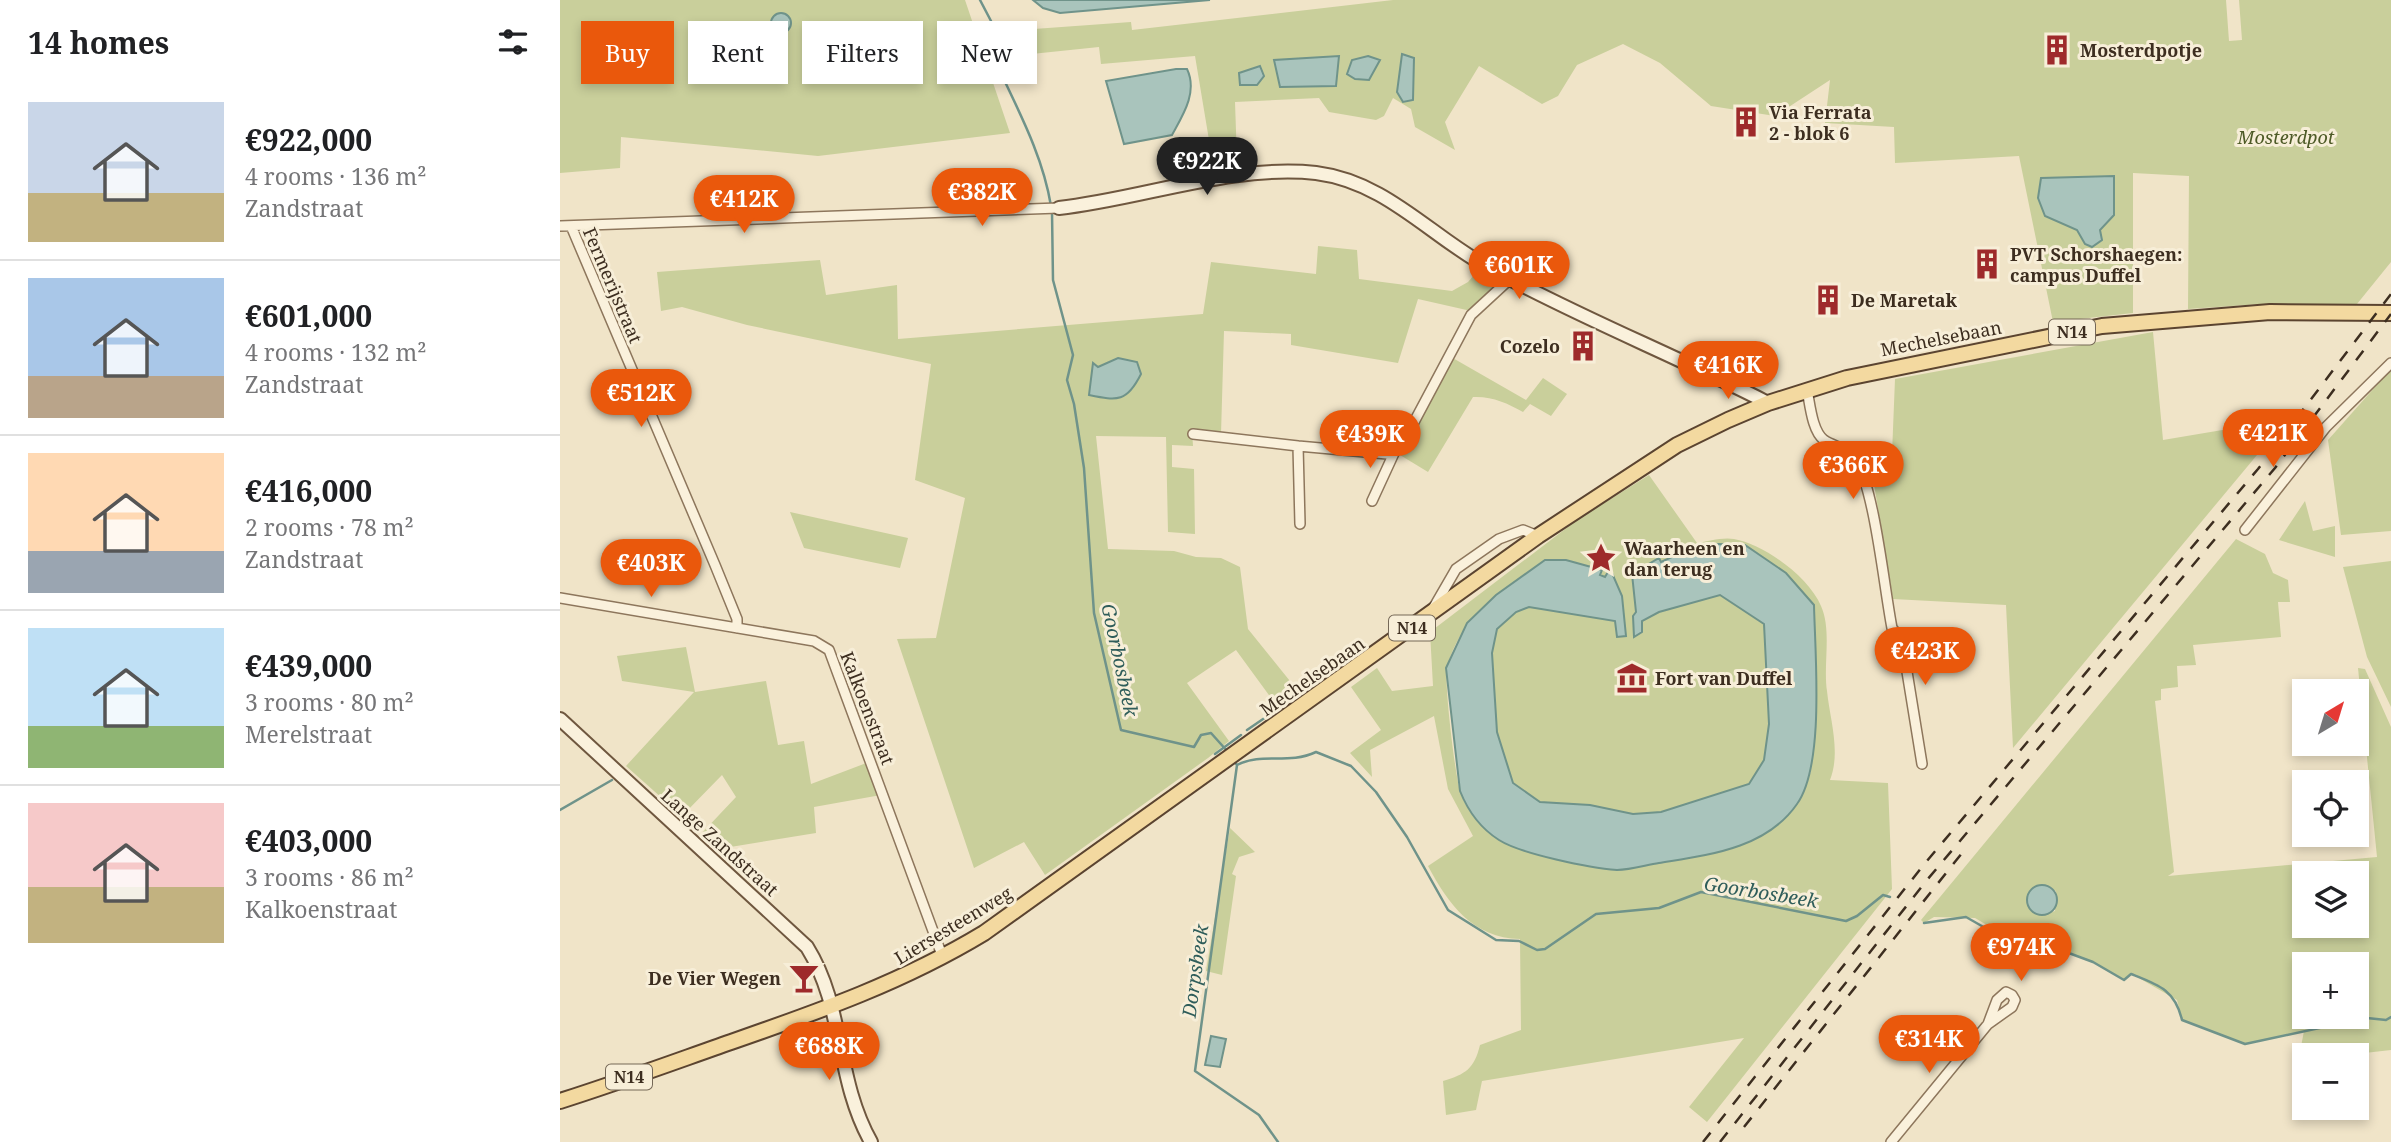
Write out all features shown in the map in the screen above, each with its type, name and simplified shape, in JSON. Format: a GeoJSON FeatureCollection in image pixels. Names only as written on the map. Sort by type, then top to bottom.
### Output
{"type":"FeatureCollection","features":[{"type":"Feature","properties":{"kind":"main road","name":"Mechelsebaan"},"geometry":{"type":"LineString","coordinates":[[1252,742],[1538,536],[1677,445],[1768,403],[1881,369],[2102,326],[2270,312],[2391,313]]}},
{"type":"Feature","properties":{"kind":"main road","name":"Liersesteenweg"},"geometry":{"type":"LineString","coordinates":[[560,1101],[832,1007],[897,981],[943,958],[984,933],[1252,742]]}},
{"type":"Feature","properties":{"kind":"street"},"geometry":{"type":"LineString","coordinates":[[560,226],[1052,209],[1118,201],[1186,183],[1282,173],[1316,173],[1349,180],[1375,191],[1477,261],[1510,279],[1768,403]]}},
{"type":"Feature","properties":{"kind":"street","name":"Fermerijstraat"},"geometry":{"type":"LineString","coordinates":[[571,226],[715,565],[737,619],[737,628]]}},
{"type":"Feature","properties":{"kind":"street"},"geometry":{"type":"LineString","coordinates":[[1372,501],[1461,329],[1471,315],[1510,279]]}},
{"type":"Feature","properties":{"kind":"street"},"geometry":{"type":"LineString","coordinates":[[2245,530],[2326,427],[2391,363]]}},
{"type":"Feature","properties":{"kind":"street"},"geometry":{"type":"LineString","coordinates":[[1807,390],[1817,432],[1824,440],[1850,453],[1860,473],[1869,503],[1892,628],[1902,641],[1922,764]]}},
{"type":"Feature","properties":{"kind":"street"},"geometry":{"type":"LineString","coordinates":[[1193,434],[1387,454],[1395,452]]}},
{"type":"Feature","properties":{"kind":"street"},"geometry":{"type":"LineString","coordinates":[[1298,446],[1300,524]]}},
{"type":"Feature","properties":{"kind":"street","name":"Mechelsebaan"},"geometry":{"type":"LineString","coordinates":[[1428,617],[1456,569],[1499,539],[1523,530],[1538,536]]}},
{"type":"Feature","properties":{"kind":"street","name":"Kalkoenstraat"},"geometry":{"type":"LineString","coordinates":[[560,598],[814,641],[832,654],[943,958]]}},
{"type":"Feature","properties":{"kind":"street","name":"Lange Zandstraat"},"geometry":{"type":"LineString","coordinates":[[560,719],[807,947],[827,984],[847,1085],[855,1110],[871,1142]]}},
{"type":"Feature","properties":{"kind":"street"},"geometry":{"type":"LineString","coordinates":[[1891,1142],[1988,1024]]}},
{"type":"Feature","properties":{"kind":"green space"},"geometry":{"type":"Polygon","coordinates":[[[560,0],[965,0],[972,21],[937,21],[937,84],[993,84],[1010,133],[818,156],[621,137],[620,168],[560,173],[560,0]]]}},
{"type":"Feature","properties":{"kind":"green space","name":"Mosterdpot"},"geometry":{"type":"Polygon","coordinates":[[[1393,0],[2226,0],[2229,41],[2242,40],[2239,0],[2391,0],[2391,262],[2357,304],[2261,304],[2188,309],[2189,176],[2133,173],[2133,313],[2053,322],[2019,156],[1895,163],[1894,127],[1825,123],[1830,80],[1775,116],[1711,106],[1660,63],[1623,44],[1577,65],[1558,96],[1542,104],[1479,66],[1445,122],[1455,150],[1415,127],[1411,109],[1393,98],[1384,116],[1376,120],[1329,112],[1319,98],[1235,102],[1237,160],[1213,164],[1195,56],[1101,64],[1099,47],[1037,53],[1037,29],[1131,22],[1132,30],[1393,0]],[[1339,56],[1280,86],[1336,86],[1339,56]]]}},
{"type":"Feature","properties":{"kind":"green space"},"geometry":{"type":"Polygon","coordinates":[[[1318,246],[1357,250],[1359,279],[1452,291],[1468,282],[1481,267],[1502,283],[1471,311],[1418,299],[1398,363],[1291,345],[1291,334],[1224,331],[1221,434],[1192,431],[1193,446],[1172,445],[1172,467],[1194,469],[1195,534],[1168,532],[1166,437],[1096,436],[1108,549],[1174,551],[1196,557],[1221,558],[1240,567],[1248,629],[1298,691],[1277,706],[1236,650],[1187,683],[1229,741],[1045,875],[1024,842],[974,868],[897,639],[936,638],[965,498],[915,480],[931,364],[747,325],[682,307],[661,311],[657,272],[820,260],[826,295],[897,285],[898,339],[1203,314],[1211,262],[1316,274],[1318,246]]]}},
{"type":"Feature","properties":{"kind":"green space"},"geometry":{"type":"Polygon","coordinates":[[[2153,332],[2163,440],[2264,423],[2267,443],[2013,748],[2006,605],[1893,599],[1870,460],[1892,454],[1895,379],[2153,332]]]}},
{"type":"Feature","properties":{"kind":"green space"},"geometry":{"type":"Polygon","coordinates":[[[1451,357],[1526,400],[1543,378],[1567,394],[1551,416],[1530,404],[1523,412],[1499,401],[1473,397],[1428,472],[1400,455],[1451,357]]]}},
{"type":"Feature","properties":{"kind":"green space"},"geometry":{"type":"Polygon","coordinates":[[[2391,369],[2391,531],[2341,535],[2328,440],[2391,369]]]}},
{"type":"Feature","properties":{"kind":"green space"},"geometry":{"type":"Polygon","coordinates":[[[1649,475],[1697,543],[1725,538],[1746,542],[1772,555],[1796,573],[1815,595],[1826,626],[1826,681],[1835,747],[1830,780],[1888,783],[1892,889],[1707,1122],[1689,1107],[1744,1038],[1482,1081],[1476,1110],[1446,1115],[1443,1081],[1468,1069],[1475,1060],[1480,1045],[1521,1030],[1520,939],[1489,933],[1464,916],[1444,893],[1428,866],[1473,836],[1448,789],[1434,716],[1370,750],[1372,777],[1350,753],[1381,730],[1351,687],[1377,668],[1392,691],[1433,686],[1430,632],[1577,520],[1649,475]],[[1694,547],[1661,562],[1658,558],[1632,574],[1636,612],[1633,616],[1634,637],[1642,621],[1659,612],[1720,595],[1765,624],[1769,724],[1764,760],[1749,784],[1661,812],[1633,814],[1590,805],[1540,802],[1513,783],[1497,732],[1492,653],[1497,629],[1516,612],[1529,607],[1615,621],[1623,616],[1622,596],[1600,575],[1602,570],[1467,623],[1450,656],[1446,677],[1455,767],[1460,791],[1468,808],[1480,823],[1511,841],[1575,861],[1798,804],[1811,771],[1815,707],[1814,605],[1694,547]]]}},
{"type":"Feature","properties":{"kind":"green space"},"geometry":{"type":"Polygon","coordinates":[[[2305,501],[2313,531],[2335,526],[2335,557],[2279,540],[2305,501]]]}},
{"type":"Feature","properties":{"kind":"green space"},"geometry":{"type":"Polygon","coordinates":[[[790,512],[908,538],[900,568],[804,548],[790,512]]]}},
{"type":"Feature","properties":{"kind":"green space"},"geometry":{"type":"Polygon","coordinates":[[[2236,539],[2265,554],[2273,573],[2288,580],[2290,602],[2278,602],[2281,637],[2193,645],[2196,665],[2177,666],[2178,687],[2161,689],[2161,700],[2155,701],[2174,872],[2168,876],[2292,865],[2292,938],[2369,938],[2369,861],[2333,861],[2377,857],[2367,756],[2370,756],[2370,680],[2391,727],[2391,1050],[2369,1052],[2369,1043],[2302,1043],[2304,1031],[2245,1044],[2182,1020],[2177,1000],[2132,974],[2124,980],[2093,962],[2032,938],[2007,937],[1975,918],[1934,917],[1924,923],[1921,920],[2236,539]],[[2038,886],[2029,892],[2027,898],[2043,915],[2055,911],[2056,891],[2038,886]]]}},
{"type":"Feature","properties":{"kind":"green space"},"geometry":{"type":"Polygon","coordinates":[[[2391,561],[2391,707],[2367,657],[2343,567],[2391,561]]]}},
{"type":"Feature","properties":{"kind":"green space"},"geometry":{"type":"Polygon","coordinates":[[[686,647],[695,692],[766,681],[778,745],[804,741],[811,784],[869,762],[881,795],[814,807],[816,833],[718,849],[702,833],[736,797],[722,775],[682,816],[626,766],[694,692],[622,681],[617,656],[686,647]]]}},
{"type":"Feature","properties":{"kind":"green space"},"geometry":{"type":"Polygon","coordinates":[[[2358,668],[2365,669],[2369,679],[2359,679],[2358,668]]]}},
{"type":"Feature","properties":{"kind":"green space"},"geometry":{"type":"Polygon","coordinates":[[[1230,828],[1255,852],[1239,857],[1232,874],[1236,876],[1222,975],[1206,971],[1230,828]]]}},
{"type":"Feature","properties":{"kind":"water"},"geometry":{"type":"Polygon","coordinates":[[[1033,0],[1210,0],[1060,13],[1043,8],[1033,0]]]}},
{"type":"Feature","properties":{"kind":"water"},"geometry":{"type":"Polygon","coordinates":[[[781,13],[790,19],[788,30],[788,21],[772,21],[774,16],[781,13]]]}},
{"type":"Feature","properties":{"kind":"water"},"geometry":{"type":"Polygon","coordinates":[[[1402,54],[1414,58],[1413,100],[1403,102],[1397,92],[1402,54]]]}},
{"type":"Feature","properties":{"kind":"water"},"geometry":{"type":"Polygon","coordinates":[[[1339,56],[1336,86],[1280,87],[1274,60],[1339,56]]]}},
{"type":"Feature","properties":{"kind":"water"},"geometry":{"type":"Polygon","coordinates":[[[1368,56],[1380,60],[1369,80],[1355,79],[1347,74],[1352,60],[1368,56]]]}},
{"type":"Feature","properties":{"kind":"water"},"geometry":{"type":"Polygon","coordinates":[[[1260,66],[1264,76],[1257,85],[1240,85],[1239,73],[1260,66]]]}},
{"type":"Feature","properties":{"kind":"water"},"geometry":{"type":"Polygon","coordinates":[[[1187,69],[1191,86],[1188,103],[1172,135],[1124,144],[1106,81],[1187,69]]]}},
{"type":"Feature","properties":{"kind":"water"},"geometry":{"type":"Polygon","coordinates":[[[2114,176],[2114,215],[2100,230],[2102,240],[2092,247],[2085,244],[2077,230],[2045,216],[2038,198],[2041,178],[2114,176]]]}},
{"type":"Feature","properties":{"kind":"water"},"geometry":{"type":"Polygon","coordinates":[[[1118,358],[1137,362],[1141,374],[1131,390],[1126,395],[1115,398],[1089,395],[1093,363],[1098,367],[1118,358]]]}},
{"type":"Feature","properties":{"kind":"water"},"geometry":{"type":"Polygon","coordinates":[[[1745,545],[1786,573],[1814,605],[1815,737],[1806,786],[1797,804],[1769,831],[1735,847],[1697,857],[1622,870],[1556,860],[1509,845],[1492,835],[1475,818],[1460,791],[1446,668],[1467,623],[1496,595],[1545,560],[1566,560],[1602,570],[1600,575],[1605,577],[1608,572],[1612,573],[1622,596],[1626,636],[1617,637],[1615,621],[1529,607],[1516,612],[1497,629],[1492,653],[1497,732],[1513,783],[1540,802],[1590,805],[1633,814],[1661,812],[1749,784],[1764,760],[1769,724],[1764,624],[1720,595],[1659,612],[1642,621],[1642,632],[1634,637],[1633,616],[1636,612],[1632,574],[1659,558],[1661,562],[1694,547],[1745,545]]]}},
{"type":"Feature","properties":{"kind":"water"},"geometry":{"type":"Polygon","coordinates":[[[2042,885],[2052,890],[2057,900],[2052,910],[2042,915],[2032,910],[2027,900],[2032,890],[2042,885]]]}},
{"type":"Feature","properties":{"kind":"water"},"geometry":{"type":"Polygon","coordinates":[[[1211,1036],[1226,1039],[1220,1067],[1205,1065],[1211,1036]]]}},
{"type":"Feature","properties":{"kind":"waterway","name":"Goorbosbeek"},"geometry":{"type":"LineString","coordinates":[[980,0],[991,21],[983,33],[1031,139],[1051,206]]}},
{"type":"Feature","properties":{"kind":"waterway","name":"Goorbosbeek"},"geometry":{"type":"LineString","coordinates":[[1052,212],[1053,280],[1073,355],[1067,380],[1074,404],[1084,468],[1094,613],[1121,730],[1194,747],[1201,735],[1211,733],[1228,752]]}},
{"type":"Feature","properties":{"kind":"waterway"},"geometry":{"type":"LineString","coordinates":[[1272,713],[1302,691]]}},
{"type":"Feature","properties":{"kind":"waterway"},"geometry":{"type":"LineString","coordinates":[[1247,730],[1266,717]]}},
{"type":"Feature","properties":{"kind":"waterway"},"geometry":{"type":"LineString","coordinates":[[1215,754],[1241,735]]}},
{"type":"Feature","properties":{"kind":"waterway","name":"Goorbosbeek"},"geometry":{"type":"LineString","coordinates":[[1233,760],[1237,765],[1256,759],[1296,758],[1316,752],[1351,766],[1376,792],[1407,837],[1448,910],[1496,940],[1519,941],[1537,950],[1545,949],[1596,914],[1659,908],[1701,892],[1846,921],[1857,916],[1883,895],[1890,897]]}},
{"type":"Feature","properties":{"kind":"waterway","name":"Dorpsbeek"},"geometry":{"type":"LineString","coordinates":[[1237,765],[1195,1071],[1259,1115],[1278,1142]]}},
{"type":"Feature","properties":{"kind":"waterway"},"geometry":{"type":"LineString","coordinates":[[560,810],[612,780]]}},
{"type":"Feature","properties":{"kind":"waterway","name":"Goorbosbeek"},"geometry":{"type":"LineString","coordinates":[[1924,923],[1966,917],[2001,937],[2031,939],[2093,962],[2124,980],[2131,974],[2170,995],[2182,1020],[2245,1044],[2367,1018],[2386,1020],[2391,1017]]}},
{"type":"Feature","properties":{"kind":"railway"},"geometry":{"type":"LineString","coordinates":[[1703,1142],[1926,862],[2258,469],[2391,294]]}},
{"type":"Feature","properties":{"kind":"railway"},"geometry":{"type":"LineString","coordinates":[[1720,1142],[1927,880],[2275,468],[2391,314]]}},
{"type":"Feature","properties":{"kind":"railway"},"geometry":{"type":"LineString","coordinates":[[1744,1127],[1966,848]]}},
{"type":"Feature","properties":{"kind":"place","name":"Mosterdpotje"},"geometry":{"type":"Point","coordinates":[2057,50]}},
{"type":"Feature","properties":{"kind":"place","name":"Via Ferrata 2 - blok 6"},"geometry":{"type":"Point","coordinates":[1746,122]}},
{"type":"Feature","properties":{"kind":"place","name":"PVT Schorshaegen: campus Duffel"},"geometry":{"type":"Point","coordinates":[1987,264]}},
{"type":"Feature","properties":{"kind":"place","name":"De Maretak"},"geometry":{"type":"Point","coordinates":[1828,300]}},
{"type":"Feature","properties":{"kind":"place","name":"Cozelo"},"geometry":{"type":"Point","coordinates":[1583,346]}},
{"type":"Feature","properties":{"kind":"place","name":"Waarheen en dan terug"},"geometry":{"type":"Point","coordinates":[1601,558]}},
{"type":"Feature","properties":{"kind":"place","name":"Fort van Duffel"},"geometry":{"type":"Point","coordinates":[1632,678]}},
{"type":"Feature","properties":{"kind":"place","name":"De Vier Wegen"},"geometry":{"type":"Point","coordinates":[804,978]}}]}
